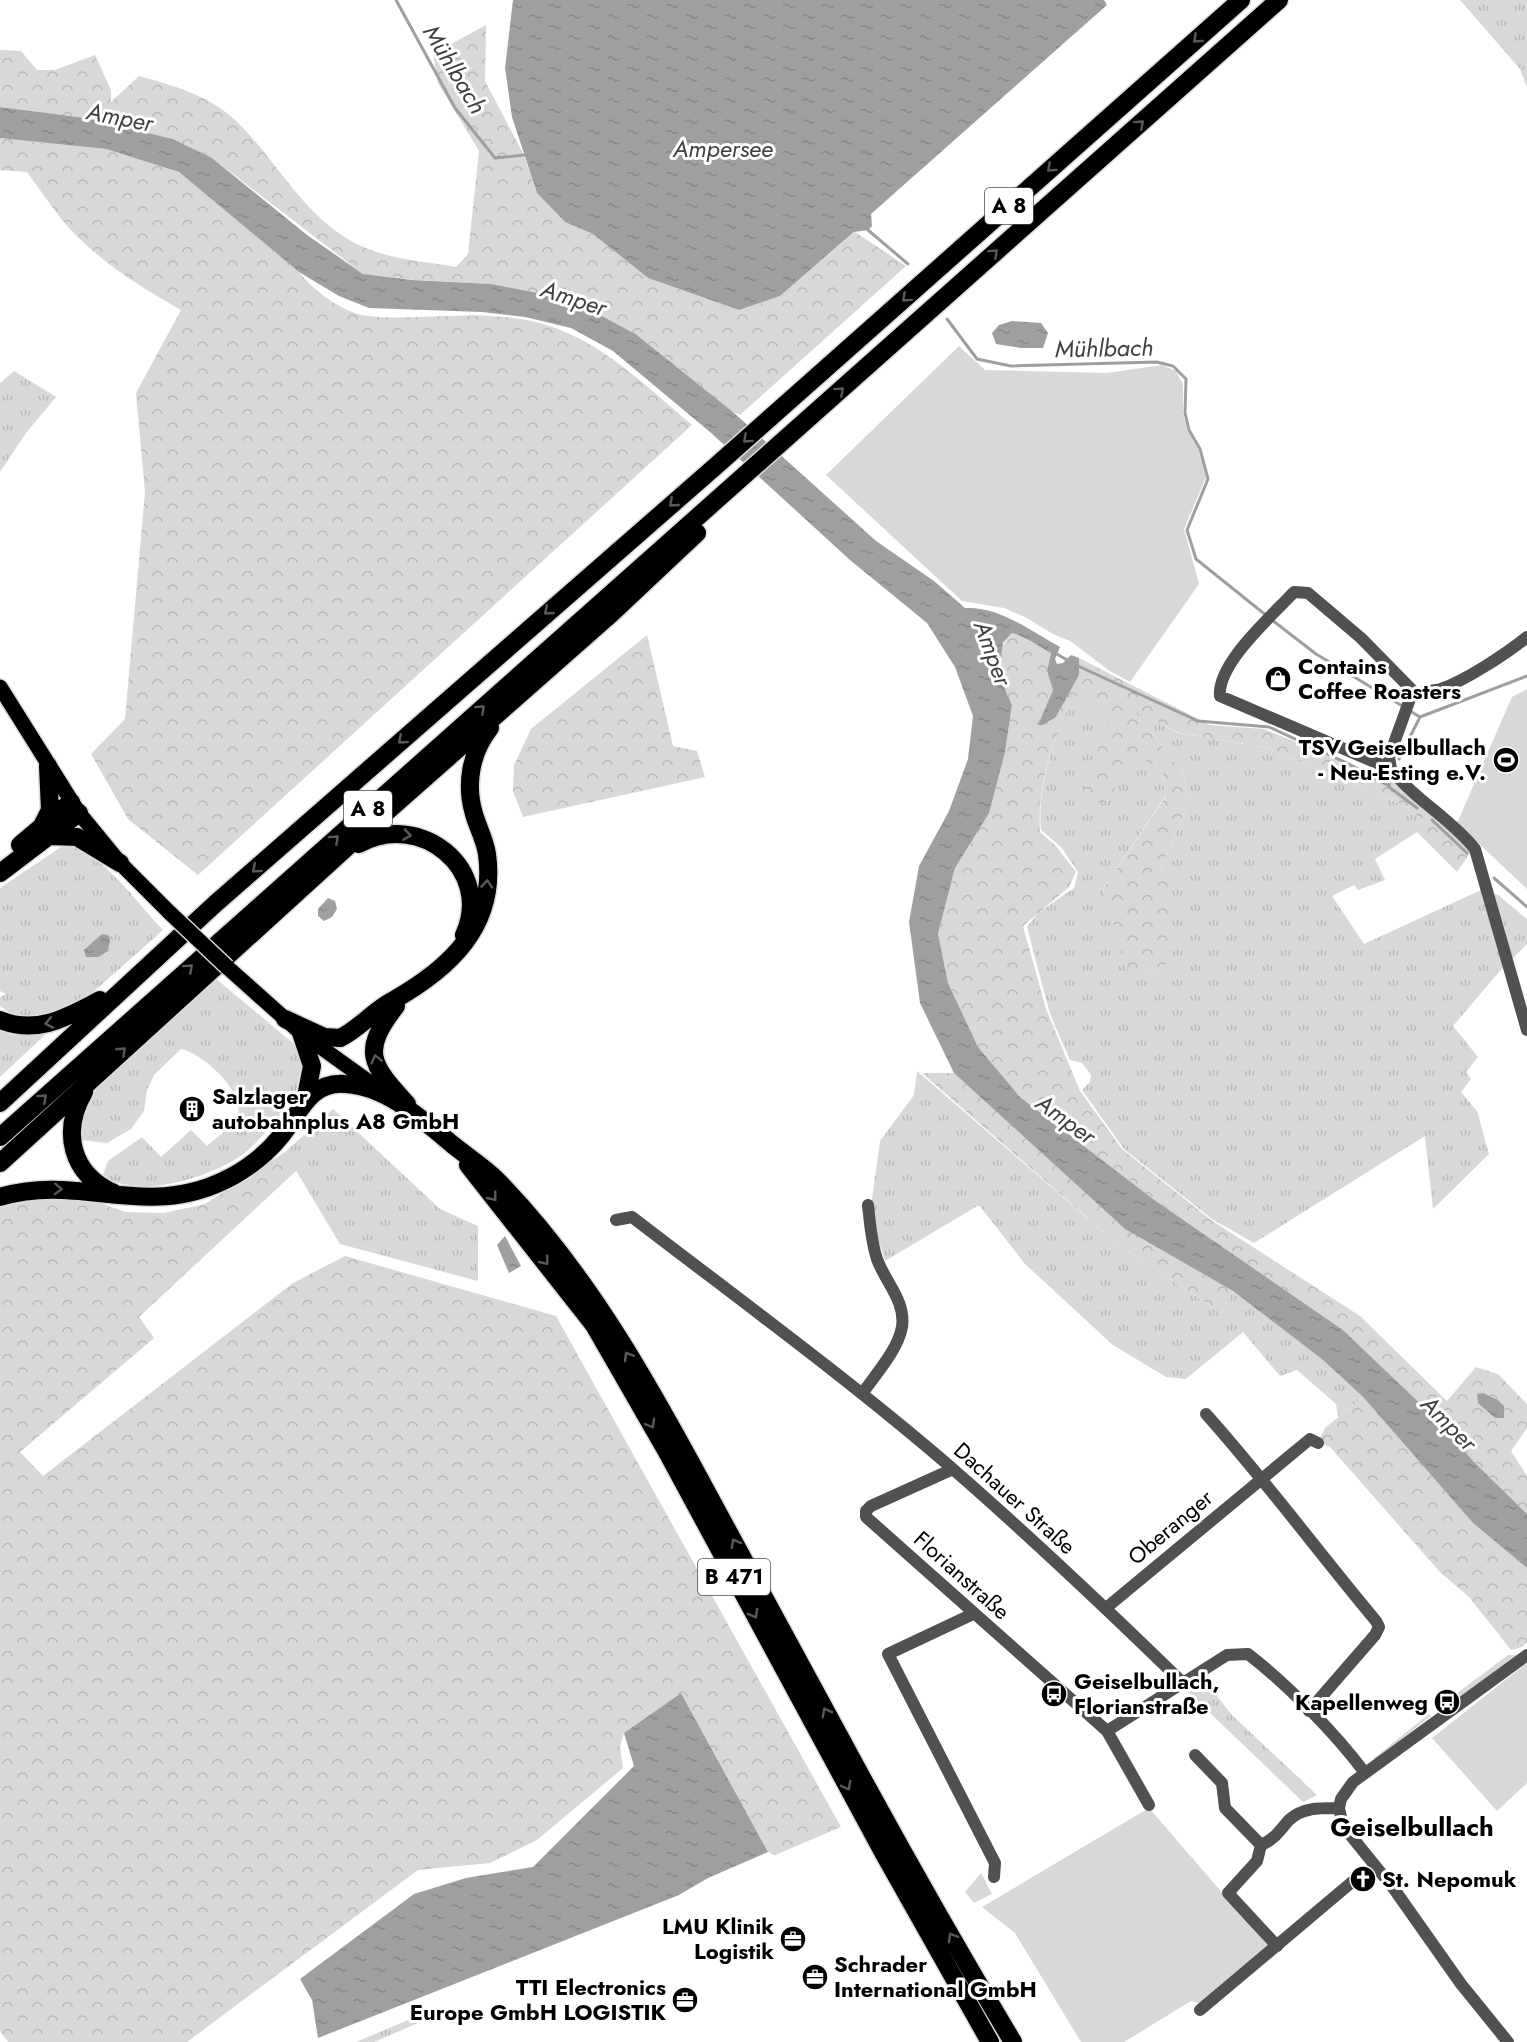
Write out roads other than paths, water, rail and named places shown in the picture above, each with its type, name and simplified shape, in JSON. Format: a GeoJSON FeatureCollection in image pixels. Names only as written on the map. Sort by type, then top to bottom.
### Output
{"type":"FeatureCollection","features":[{"type":"Feature","properties":{"kind":"highway","name":"A 8"},"geometry":{"type":"LineString","coordinates":[[0,1103],[120,989],[717,465],[1241,0]]}},
{"type":"Feature","properties":{"kind":"highway","name":"A 8"},"geometry":{"type":"LineString","coordinates":[[0,1137],[740,486],[796,430],[1279,0]]}},
{"type":"Feature","properties":{"kind":"highway"},"geometry":{"type":"LineString","coordinates":[[0,1163],[334,860],[612,613],[740,486]]}},
{"type":"Feature","properties":{"kind":"highway"},"geometry":{"type":"LineString","coordinates":[[285,1019],[324,1037],[340,1038],[391,1007],[469,940],[477,927],[486,894],[486,852],[470,795],[470,775],[475,754],[485,735],[506,707]]}},
{"type":"Feature","properties":{"kind":"highway"},"geometry":{"type":"LineString","coordinates":[[44,833],[50,810],[48,766]]}},
{"type":"Feature","properties":{"kind":"highway"},"geometry":{"type":"LineString","coordinates":[[0,873],[75,807]]}},
{"type":"Feature","properties":{"kind":"highway"},"geometry":{"type":"LineString","coordinates":[[0,861],[44,833],[77,837],[120,862]]}},
{"type":"Feature","properties":{"kind":"highway"},"geometry":{"type":"LineString","coordinates":[[334,860],[369,838],[382,834],[412,835],[442,848],[462,873],[469,900],[466,932],[454,954]]}},
{"type":"Feature","properties":{"kind":"highway"},"geometry":{"type":"LineString","coordinates":[[0,1020],[29,1026],[58,1022],[120,989]]}},
{"type":"Feature","properties":{"kind":"highway"},"geometry":{"type":"LineString","coordinates":[[391,1007],[374,1040],[376,1062],[384,1078],[423,1120]]}},
{"type":"Feature","properties":{"kind":"highway"},"geometry":{"type":"LineString","coordinates":[[301,1033],[312,1066],[304,1102]]}},
{"type":"Feature","properties":{"kind":"highway"},"geometry":{"type":"LineString","coordinates":[[94,1078],[75,1107],[71,1123],[73,1151],[86,1175],[106,1190],[121,1197]]}},
{"type":"Feature","properties":{"kind":"highway"},"geometry":{"type":"LineString","coordinates":[[0,1197],[51,1188],[121,1197],[162,1198],[180,1195],[232,1176],[268,1150],[283,1134],[304,1102],[321,1088],[341,1083],[352,1084],[396,1101]]}},
{"type":"Feature","properties":{"kind":"highway","name":"B 471"},"geometry":{"type":"LineString","coordinates":[[396,1101],[493,1176],[523,1209],[604,1315],[680,1442],[898,1845],[1013,2042]]}},
{"type":"Feature","properties":{"kind":"highway","name":"B 471"},"geometry":{"type":"LineString","coordinates":[[452,1145],[594,1325],[667,1452],[884,1854],[990,2042]]}},
{"type":"Feature","properties":{"kind":"main road","name":"B 471"},"geometry":{"type":"LineString","coordinates":[[0,687],[75,807],[120,862],[227,967],[301,1033],[396,1101]]}},
{"type":"Feature","properties":{"kind":"street"},"geometry":{"type":"LineString","coordinates":[[1391,769],[1220,696],[1219,684],[1250,637],[1294,592],[1308,593],[1361,638],[1413,696]]}},
{"type":"Feature","properties":{"kind":"street"},"geometry":{"type":"LineString","coordinates":[[1413,696],[1442,688],[1509,652],[1527,637]]}},
{"type":"Feature","properties":{"kind":"street"},"geometry":{"type":"LineString","coordinates":[[1413,696],[1389,757],[1391,769],[1401,783],[1461,831],[1475,849],[1527,1030]]}},
{"type":"Feature","properties":{"kind":"street"},"geometry":{"type":"LineString","coordinates":[[862,1394],[897,1341],[902,1328],[902,1307],[877,1261],[871,1240],[868,1205]]}},
{"type":"Feature","properties":{"kind":"street","name":"Dachauer Straße"},"geometry":{"type":"LineString","coordinates":[[616,1220],[632,1217],[862,1394],[953,1469],[1106,1608],[1184,1684]]}},
{"type":"Feature","properties":{"kind":"street"},"geometry":{"type":"LineString","coordinates":[[1206,1414],[1376,1621],[1378,1627],[1309,1711]]}},
{"type":"Feature","properties":{"kind":"street","name":"Oberanger"},"geometry":{"type":"LineString","coordinates":[[1106,1608],[1310,1439],[1318,1443]]}},
{"type":"Feature","properties":{"kind":"street","name":"Florianstraße"},"geometry":{"type":"LineString","coordinates":[[953,1469],[871,1506],[866,1511],[866,1517],[1107,1731],[1149,1804]]}},
{"type":"Feature","properties":{"kind":"street"},"geometry":{"type":"LineString","coordinates":[[973,1614],[888,1654],[994,1863],[994,1877]]}},
{"type":"Feature","properties":{"kind":"street"},"geometry":{"type":"LineString","coordinates":[[1107,1731],[1227,1655],[1248,1654],[1269,1670],[1365,1773]]}},
{"type":"Feature","properties":{"kind":"street"},"geometry":{"type":"LineString","coordinates":[[1508,2042],[1461,1984],[1394,1889],[1342,1826],[1339,1808],[1345,1791],[1365,1773],[1527,1655]]}},
{"type":"Feature","properties":{"kind":"street"},"geometry":{"type":"LineString","coordinates":[[1195,1755],[1222,1783],[1225,1808],[1261,1845]]}},
{"type":"Feature","properties":{"kind":"street"},"geometry":{"type":"LineString","coordinates":[[1261,1845],[1271,1841],[1300,1812],[1339,1808]]}},
{"type":"Feature","properties":{"kind":"street"},"geometry":{"type":"LineString","coordinates":[[1261,1845],[1257,1861],[1228,1893],[1277,1946]]}},
{"type":"Feature","properties":{"kind":"street"},"geometry":{"type":"LineString","coordinates":[[1200,2010],[1352,1882]]}},
{"type":"Feature","properties":{"kind":"water","name":"Ampersee"},"geometry":{"type":"Polygon","coordinates":[[[513,0],[1104,0],[1107,5],[871,214],[872,226],[868,230],[854,232],[780,296],[739,310],[648,278],[593,234],[565,222],[537,193],[512,117],[505,68],[513,0]]]}},
{"type":"Feature","properties":{"kind":"water","name":"Amper"},"geometry":{"type":"Polygon","coordinates":[[[0,107],[86,118],[173,139],[212,158],[307,235],[363,274],[412,280],[491,284],[572,300],[637,335],[733,412],[876,541],[934,581],[965,608],[978,608],[1003,615],[1060,647],[1055,659],[1057,664],[1063,663],[1071,655],[1079,658],[1079,675],[1056,717],[1043,725],[1038,725],[1053,690],[1047,671],[1051,653],[1012,633],[1003,643],[1001,655],[992,660],[1012,705],[1005,752],[989,813],[955,868],[938,934],[948,983],[978,1047],[1020,1097],[1153,1199],[1343,1330],[1429,1412],[1474,1462],[1527,1514],[1527,1568],[1473,1523],[1363,1397],[1323,1360],[1233,1291],[1125,1229],[954,1073],[920,1003],[909,922],[919,866],[949,811],[968,759],[973,716],[955,667],[927,623],[850,560],[710,432],[613,351],[571,328],[525,317],[482,312],[369,308],[339,296],[299,272],[179,172],[106,149],[0,138],[0,107]]]}},
{"type":"Feature","properties":{"kind":"water"},"geometry":{"type":"Polygon","coordinates":[[[1012,321],[1041,323],[1048,333],[1043,348],[1021,348],[996,344],[992,333],[999,325],[1012,321]]]}},
{"type":"Feature","properties":{"kind":"water"},"geometry":{"type":"Polygon","coordinates":[[[328,898],[335,901],[337,909],[332,917],[324,921],[318,916],[318,909],[328,898]]]}},
{"type":"Feature","properties":{"kind":"water"},"geometry":{"type":"Polygon","coordinates":[[[102,934],[108,935],[110,939],[108,951],[98,957],[86,957],[84,950],[102,934]]]}},
{"type":"Feature","properties":{"kind":"water"},"geometry":{"type":"Polygon","coordinates":[[[505,1236],[521,1266],[509,1273],[497,1245],[505,1236]]]}},
{"type":"Feature","properties":{"kind":"water"},"geometry":{"type":"Polygon","coordinates":[[[1483,1393],[1498,1400],[1504,1406],[1504,1418],[1495,1418],[1478,1403],[1477,1394],[1483,1393]]]}},
{"type":"Feature","properties":{"kind":"water"},"geometry":{"type":"Polygon","coordinates":[[[681,1693],[768,1852],[708,1878],[679,1895],[318,2038],[312,2000],[300,1979],[414,1894],[466,1878],[533,1867],[634,1766],[624,1733],[681,1693]]]}},
{"type":"Feature","properties":{"kind":"waterway","name":"Mühlbach"},"geometry":{"type":"LineString","coordinates":[[396,0],[455,108],[495,158],[524,155]]}},
{"type":"Feature","properties":{"kind":"waterway","name":"Mühlbach"},"geometry":{"type":"LineString","coordinates":[[868,230],[908,264]]}},
{"type":"Feature","properties":{"kind":"waterway","name":"Mühlbach"},"geometry":{"type":"LineString","coordinates":[[947,319],[977,359],[1011,366],[1157,362],[1173,366],[1186,379],[1185,413],[1189,430],[1200,449],[1208,479],[1187,530],[1196,559],[1267,616]]}},
{"type":"Feature","properties":{"kind":"waterway"},"geometry":{"type":"LineString","coordinates":[[1272,620],[1316,654],[1404,707]]}},
{"type":"Feature","properties":{"kind":"waterway"},"geometry":{"type":"LineString","coordinates":[[1055,653],[1067,660]]}},
{"type":"Feature","properties":{"kind":"waterway"},"geometry":{"type":"LineString","coordinates":[[1078,666],[1198,721],[1269,727],[1347,763],[1389,786],[1390,780]]}},
{"type":"Feature","properties":{"kind":"waterway"},"geometry":{"type":"LineString","coordinates":[[1399,759],[1420,717],[1527,676]]}},
{"type":"Feature","properties":{"kind":"waterway"},"geometry":{"type":"LineString","coordinates":[[1410,711],[1420,717]]}},
{"type":"Feature","properties":{"kind":"waterway"},"geometry":{"type":"LineString","coordinates":[[1389,787],[1417,808]]}},
{"type":"Feature","properties":{"kind":"waterway"},"geometry":{"type":"LineString","coordinates":[[1432,820],[1467,853]]}},
{"type":"Feature","properties":{"kind":"waterway"},"geometry":{"type":"LineString","coordinates":[[1494,878],[1527,907]]}},
{"type":"Feature","properties":{"kind":"place","name":"Contains Coffee Roasters"},"geometry":{"type":"Point","coordinates":[1278,679]}},
{"type":"Feature","properties":{"kind":"place","name":"TSV Geiselbullach - Neu-Esting e.V."},"geometry":{"type":"Point","coordinates":[1506,760]}},
{"type":"Feature","properties":{"kind":"place","name":"Salzlager autobahnplus A8 GmbH"},"geometry":{"type":"Point","coordinates":[192,1109]}},
{"type":"Feature","properties":{"kind":"place","name":"Geiselbullach, Florianstraße"},"geometry":{"type":"Point","coordinates":[1054,1694]}},
{"type":"Feature","properties":{"kind":"place","name":"Kapellenweg"},"geometry":{"type":"Point","coordinates":[1447,1702]}},
{"type":"Feature","properties":{"kind":"place","name":"St. Nepomuk"},"geometry":{"type":"Point","coordinates":[1363,1879]}},
{"type":"Feature","properties":{"kind":"place","name":"LMU Klinik Logistik"},"geometry":{"type":"Point","coordinates":[793,1939]}},
{"type":"Feature","properties":{"kind":"place","name":"Schrader International GmbH"},"geometry":{"type":"Point","coordinates":[815,1977]}},
{"type":"Feature","properties":{"kind":"place","name":"TTI Electronics Europe GmbH LOGISTIK"},"geometry":{"type":"Point","coordinates":[685,2000]}},
{"type":"Feature","properties":{"kind":"district","name":"Geiselbullach"},"geometry":{"type":"Point","coordinates":[1412,1827]}}]}
